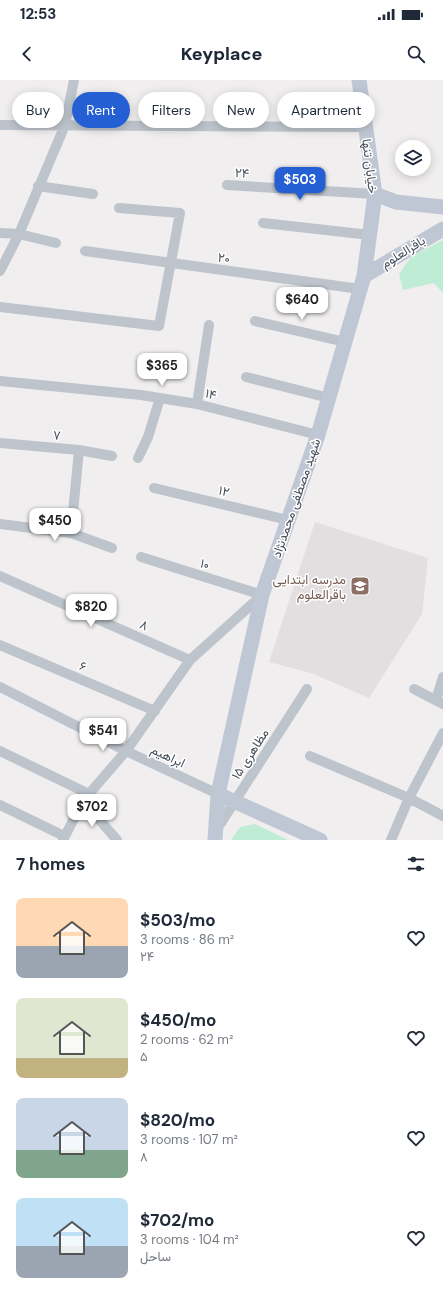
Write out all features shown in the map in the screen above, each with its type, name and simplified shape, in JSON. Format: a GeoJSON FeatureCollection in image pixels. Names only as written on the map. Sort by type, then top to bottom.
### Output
{"type":"FeatureCollection","features":[{"type":"Feature","properties":{"kind":"main road","name":"خیابان تنها"},"geometry":{"type":"LineString","coordinates":[[359,80],[360,92]]}},
{"type":"Feature","properties":{"kind":"main road","name":"خیابان تنها"},"geometry":{"type":"LineString","coordinates":[[362,283],[375,194],[364,128]]}},
{"type":"Feature","properties":{"kind":"main road"},"geometry":{"type":"LineString","coordinates":[[375,194],[396,202],[443,207]]}},
{"type":"Feature","properties":{"kind":"main road","name":"باقرالعلوم"},"geometry":{"type":"LineString","coordinates":[[362,283],[443,229]]}},
{"type":"Feature","properties":{"kind":"main road","name":"شهید مصطفی محمدنژاد"},"geometry":{"type":"LineString","coordinates":[[214,836],[218,794],[262,596],[318,435],[362,283]]}},
{"type":"Feature","properties":{"kind":"main road"},"geometry":{"type":"LineString","coordinates":[[218,794],[320,840]]}},
{"type":"Feature","properties":{"kind":"street"},"geometry":{"type":"LineString","coordinates":[[0,271],[19,234],[65,125],[74,80]]}},
{"type":"Feature","properties":{"kind":"street"},"geometry":{"type":"LineString","coordinates":[[0,125],[277,126]]}},
{"type":"Feature","properties":{"kind":"street","name":"۲۴"},"geometry":{"type":"LineString","coordinates":[[227,185],[375,194]]}},
{"type":"Feature","properties":{"kind":"street"},"geometry":{"type":"LineString","coordinates":[[38,186],[93,194]]}},
{"type":"Feature","properties":{"kind":"street"},"geometry":{"type":"LineString","coordinates":[[0,306],[160,326],[180,213],[119,208]]}},
{"type":"Feature","properties":{"kind":"street"},"geometry":{"type":"LineString","coordinates":[[263,223],[370,235]]}},
{"type":"Feature","properties":{"kind":"street"},"geometry":{"type":"LineString","coordinates":[[0,233],[19,234],[56,243]]}},
{"type":"Feature","properties":{"kind":"street","name":"۲۰"},"geometry":{"type":"LineString","coordinates":[[85,251],[171,264],[362,283]]}},
{"type":"Feature","properties":{"kind":"street"},"geometry":{"type":"LineString","coordinates":[[255,321],[345,342]]}},
{"type":"Feature","properties":{"kind":"street"},"geometry":{"type":"LineString","coordinates":[[197,404],[210,325]]}},
{"type":"Feature","properties":{"kind":"street"},"geometry":{"type":"LineString","coordinates":[[246,377],[329,398]]}},
{"type":"Feature","properties":{"kind":"street","name":"۱۴"},"geometry":{"type":"LineString","coordinates":[[0,381],[160,398],[197,404],[318,435]]}},
{"type":"Feature","properties":{"kind":"street"},"geometry":{"type":"LineString","coordinates":[[138,458],[148,437],[160,398]]}},
{"type":"Feature","properties":{"kind":"street","name":"۷"},"geometry":{"type":"LineString","coordinates":[[0,443],[79,450],[112,456]]}},
{"type":"Feature","properties":{"kind":"street"},"geometry":{"type":"LineString","coordinates":[[71,533],[79,450]]}},
{"type":"Feature","properties":{"kind":"street","name":"۱۲"},"geometry":{"type":"LineString","coordinates":[[154,488],[288,520]]}},
{"type":"Feature","properties":{"kind":"street"},"geometry":{"type":"LineString","coordinates":[[0,524],[71,533],[112,548]]}},
{"type":"Feature","properties":{"kind":"street","name":"۱۰"},"geometry":{"type":"LineString","coordinates":[[141,557],[262,596]]}},
{"type":"Feature","properties":{"kind":"street","name":"۸"},"geometry":{"type":"LineString","coordinates":[[0,576],[190,660]]}},
{"type":"Feature","properties":{"kind":"street"},"geometry":{"type":"LineString","coordinates":[[0,805],[63,838],[86,798],[126,751],[190,660],[262,596]]}},
{"type":"Feature","properties":{"kind":"street","name":"۶"},"geometry":{"type":"LineString","coordinates":[[0,645],[155,711]]}},
{"type":"Feature","properties":{"kind":"street"},"geometry":{"type":"LineString","coordinates":[[414,689],[440,702],[443,677]]}},
{"type":"Feature","properties":{"kind":"street","name":"ابراهیم"},"geometry":{"type":"LineString","coordinates":[[0,687],[126,751],[218,794]]}},
{"type":"Feature","properties":{"kind":"street","name":"۱۵ مظاهری"},"geometry":{"type":"LineString","coordinates":[[214,836],[307,689]]}},
{"type":"Feature","properties":{"kind":"street"},"geometry":{"type":"LineString","coordinates":[[391,840],[410,798],[443,733]]}},
{"type":"Feature","properties":{"kind":"street"},"geometry":{"type":"LineString","coordinates":[[0,751],[86,798],[117,840]]}},
{"type":"Feature","properties":{"kind":"street"},"geometry":{"type":"LineString","coordinates":[[310,756],[410,798],[443,816]]}},
{"type":"Feature","properties":{"kind":"shaded area","name":"مدرسه ابتدایی باقرالعلوم"},"geometry":{"type":"Polygon","coordinates":[[[315,522],[428,558],[422,614],[369,698],[314,674],[269,662],[315,522]]]}},
{"type":"Feature","properties":{"kind":"green space"},"geometry":{"type":"Polygon","coordinates":[[[443,240],[443,293],[434,283],[403,290],[399,274],[411,257],[443,240]]]}},
{"type":"Feature","properties":{"kind":"green space"},"geometry":{"type":"Polygon","coordinates":[[[255,824],[288,840],[231,840],[240,827],[255,824]]]}},
{"type":"Feature","properties":{"kind":"place","name":"مدرسه ابتدایی باقرالعلوم"},"geometry":{"type":"Point","coordinates":[360,586]}}]}
